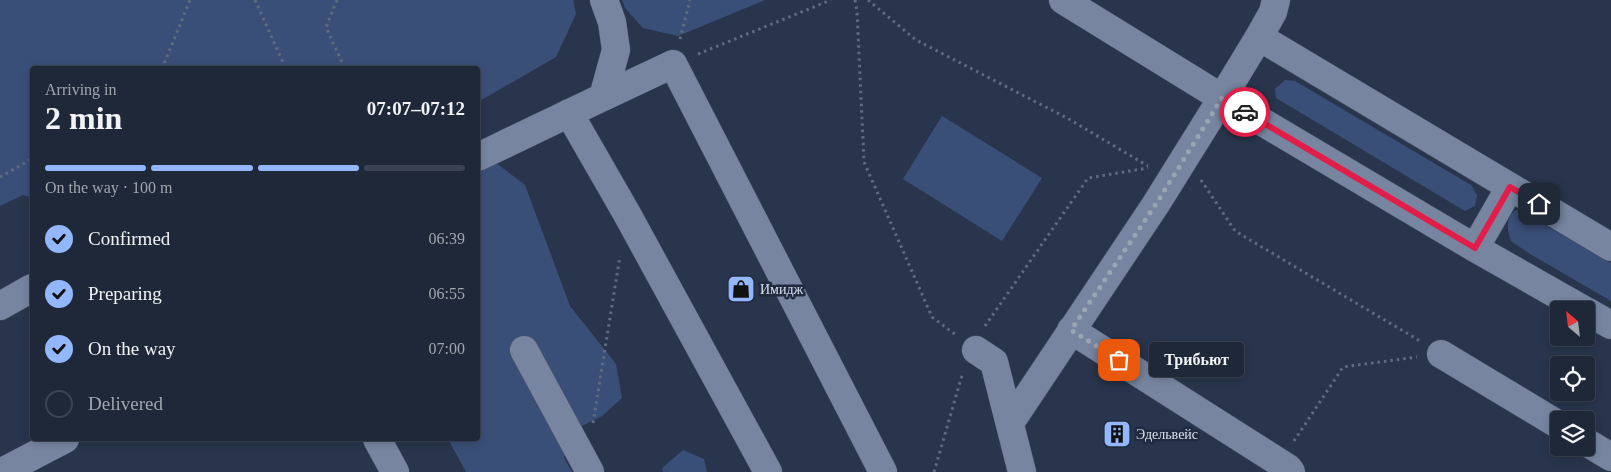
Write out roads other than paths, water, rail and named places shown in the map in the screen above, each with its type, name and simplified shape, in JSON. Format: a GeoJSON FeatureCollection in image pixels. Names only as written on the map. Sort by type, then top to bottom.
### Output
{"type":"FeatureCollection","features":[{"type":"Feature","properties":{"kind":"street"},"geometry":{"type":"LineString","coordinates":[[603,97],[616,50],[612,22],[604,0]]}},
{"type":"Feature","properties":{"kind":"street"},"geometry":{"type":"LineString","coordinates":[[1062,0],[1222,98],[1568,301]]}},
{"type":"Feature","properties":{"kind":"street"},"geometry":{"type":"LineString","coordinates":[[1010,423],[1156,204],[1259,37],[1273,12],[1276,0]]}},
{"type":"Feature","properties":{"kind":"street"},"geometry":{"type":"LineString","coordinates":[[1259,37],[1611,247]]}},
{"type":"Feature","properties":{"kind":"street"},"geometry":{"type":"LineString","coordinates":[[480,156],[673,64],[883,472]]}},
{"type":"Feature","properties":{"kind":"street"},"geometry":{"type":"LineString","coordinates":[[569,114],[627,214],[768,472]]}},
{"type":"Feature","properties":{"kind":"street"},"geometry":{"type":"LineString","coordinates":[[1475,248],[1510,187]]}},
{"type":"Feature","properties":{"kind":"street"},"geometry":{"type":"LineString","coordinates":[[0,306],[30,289]]}},
{"type":"Feature","properties":{"kind":"street"},"geometry":{"type":"LineString","coordinates":[[1595,316],[1611,325]]}},
{"type":"Feature","properties":{"kind":"street"},"geometry":{"type":"LineString","coordinates":[[1071,330],[1285,467]]}},
{"type":"Feature","properties":{"kind":"street"},"geometry":{"type":"LineString","coordinates":[[974,348],[994,362],[1022,472]]}},
{"type":"Feature","properties":{"kind":"street"},"geometry":{"type":"LineString","coordinates":[[524,350],[588,468]]}},
{"type":"Feature","properties":{"kind":"street"},"geometry":{"type":"LineString","coordinates":[[1441,354],[1550,420]]}},
{"type":"Feature","properties":{"kind":"street"},"geometry":{"type":"LineString","coordinates":[[2,472],[61,441]]}},
{"type":"Feature","properties":{"kind":"street"},"geometry":{"type":"LineString","coordinates":[[378,441],[394,472]]}},
{"type":"Feature","properties":{"kind":"street"},"geometry":{"type":"LineString","coordinates":[[1595,447],[1611,457]]}},
{"type":"Feature","properties":{"kind":"place","name":"Имидж"},"geometry":{"type":"Point","coordinates":[741,289]}},
{"type":"Feature","properties":{"kind":"place","name":"Трибьют"},"geometry":{"type":"Point","coordinates":[1119,360]}},
{"type":"Feature","properties":{"kind":"place","name":"Эдельвейс"},"geometry":{"type":"Point","coordinates":[1117,434]}}]}
